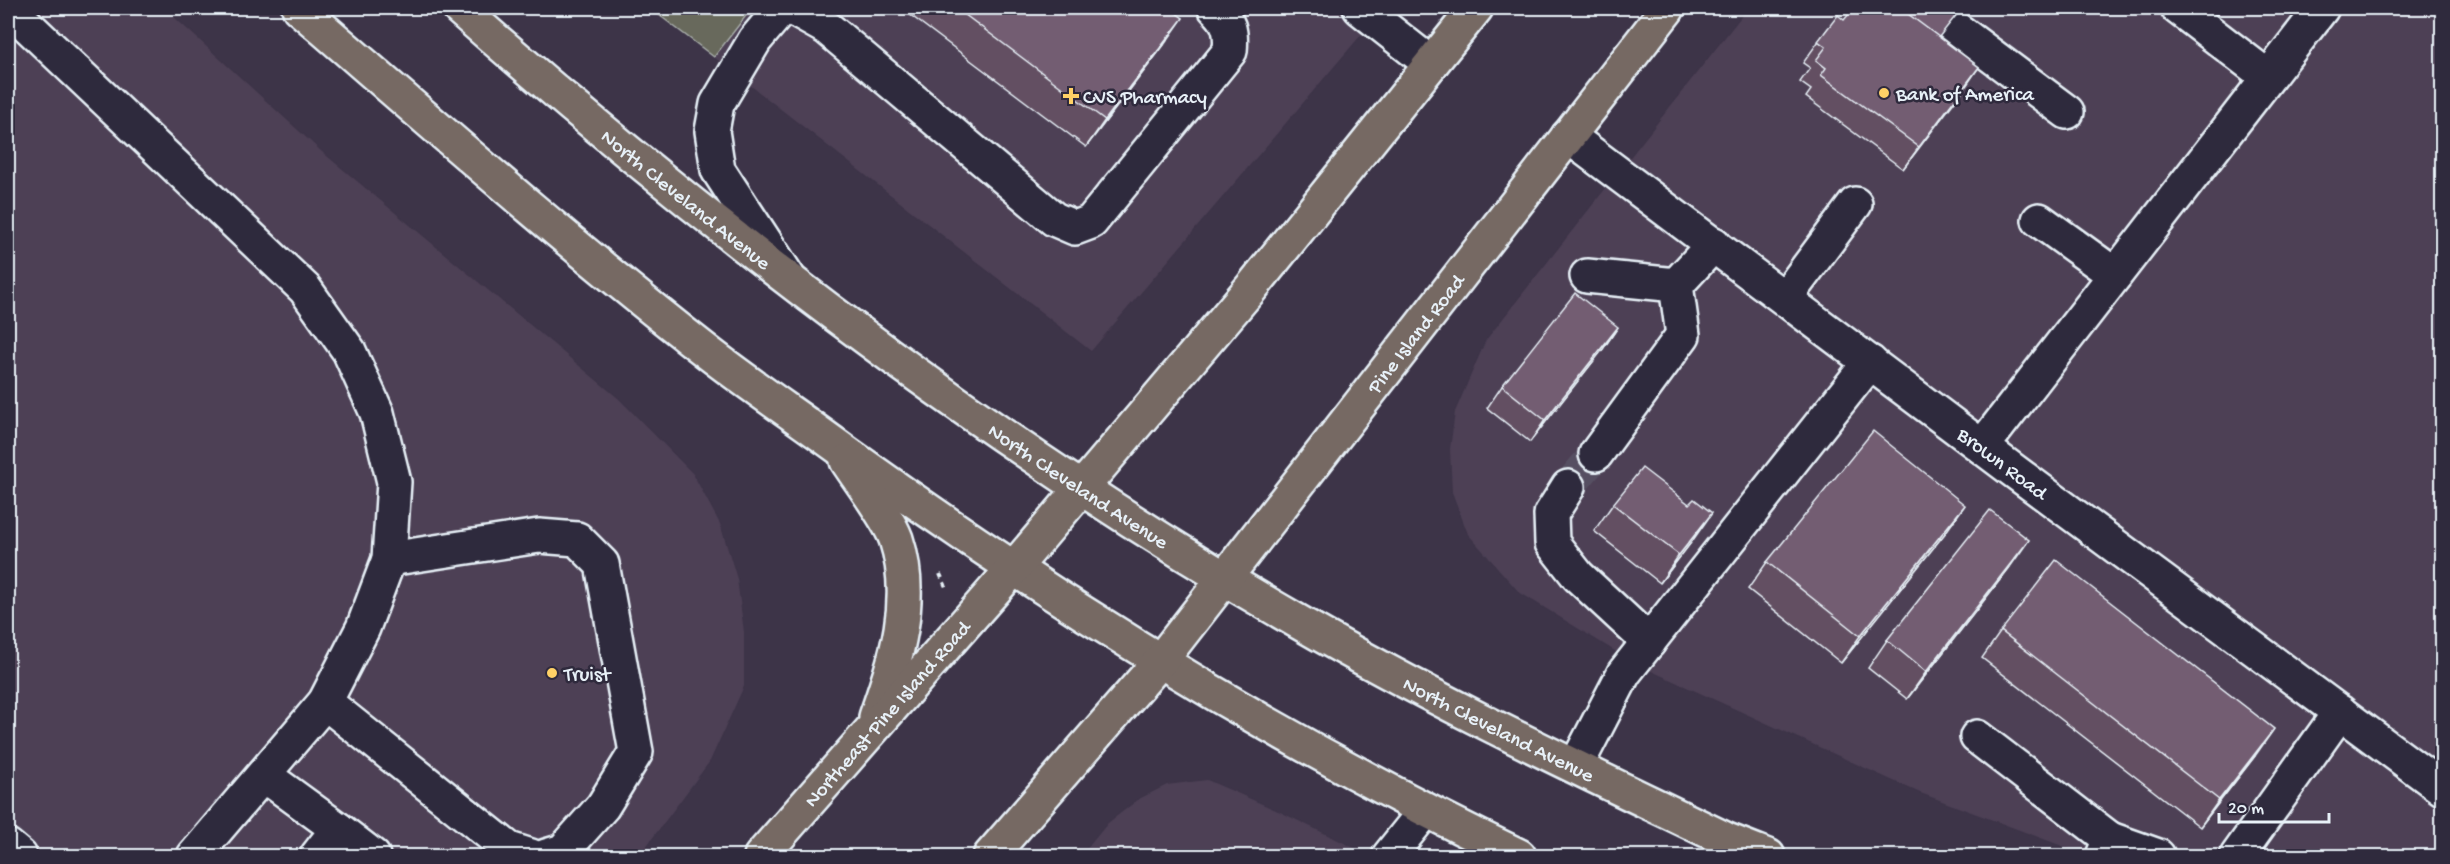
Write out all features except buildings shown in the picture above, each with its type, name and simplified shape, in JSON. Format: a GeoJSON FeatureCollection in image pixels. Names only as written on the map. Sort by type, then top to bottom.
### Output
{"type":"FeatureCollection","features":[{"type":"Feature","properties":{"kind":"main road"},"geometry":{"type":"LineString","coordinates":[[299,8],[590,259],[708,353],[1013,569],[1286,736],[1425,811],[1519,856]]}},
{"type":"Feature","properties":{"kind":"main road","name":"North Cleveland Avenue"},"geometry":{"type":"LineString","coordinates":[[459,8],[588,120],[791,281],[949,397],[1081,489],[1296,621],[1415,686],[1727,840],[1768,856]]}},
{"type":"Feature","properties":{"kind":"main road"},"geometry":{"type":"LineString","coordinates":[[1013,569],[1252,287],[1476,8]]}},
{"type":"Feature","properties":{"kind":"main road","name":"Pine Island Road"},"geometry":{"type":"LineString","coordinates":[[1161,660],[1668,8]]}},
{"type":"Feature","properties":{"kind":"main road"},"geometry":{"type":"LineString","coordinates":[[838,447],[895,537],[906,588],[899,650],[872,730]]}},
{"type":"Feature","properties":{"kind":"main road","name":"Northeast Pine Island Road"},"geometry":{"type":"LineString","coordinates":[[761,856],[1013,569]]}},
{"type":"Feature","properties":{"kind":"main road"},"geometry":{"type":"LineString","coordinates":[[990,856],[1161,660]]}},
{"type":"Feature","properties":{"kind":"street"},"geometry":{"type":"LineString","coordinates":[[9,8],[305,290],[349,351],[377,413],[394,482],[389,559],[363,628],[325,702],[194,856]]}},
{"type":"Feature","properties":{"kind":"street"},"geometry":{"type":"LineString","coordinates":[[782,8],[755,40],[717,104],[712,131],[718,170],[791,281]]}},
{"type":"Feature","properties":{"kind":"street"},"geometry":{"type":"LineString","coordinates":[[791,8],[827,28],[1054,219],[1074,228],[1091,222],[1230,51],[1232,34],[1226,19],[1215,8]]}},
{"type":"Feature","properties":{"kind":"street"},"geometry":{"type":"LineString","coordinates":[[1360,8],[1431,64]]}},
{"type":"Feature","properties":{"kind":"street"},"geometry":{"type":"LineString","coordinates":[[1928,8],[2067,112]]}},
{"type":"Feature","properties":{"kind":"street"},"geometry":{"type":"LineString","coordinates":[[1982,447],[2322,8]]}},
{"type":"Feature","properties":{"kind":"street"},"geometry":{"type":"LineString","coordinates":[[2193,12],[2268,77]]}},
{"type":"Feature","properties":{"kind":"street","name":"Brown Road"},"geometry":{"type":"LineString","coordinates":[[1568,136],[2442,788]]}},
{"type":"Feature","properties":{"kind":"street"},"geometry":{"type":"LineString","coordinates":[[1785,298],[1855,204]]}},
{"type":"Feature","properties":{"kind":"street"},"geometry":{"type":"LineString","coordinates":[[2039,220],[2115,275]]}},
{"type":"Feature","properties":{"kind":"street"},"geometry":{"type":"LineString","coordinates":[[1676,285],[1714,244]]}},
{"type":"Feature","properties":{"kind":"street"},"geometry":{"type":"LineString","coordinates":[[1587,276],[1676,285]]}},
{"type":"Feature","properties":{"kind":"street"},"geometry":{"type":"LineString","coordinates":[[1596,454],[1683,335],[1676,285]]}},
{"type":"Feature","properties":{"kind":"street"},"geometry":{"type":"LineString","coordinates":[[1576,766],[1624,674],[1870,362]]}},
{"type":"Feature","properties":{"kind":"street"},"geometry":{"type":"LineString","coordinates":[[1568,487],[1551,514],[1552,543],[1578,576],[1649,642]]}},
{"type":"Feature","properties":{"kind":"street"},"geometry":{"type":"LineString","coordinates":[[389,559],[539,536],[577,539],[602,564],[636,752],[603,806],[563,851],[546,856]]}},
{"type":"Feature","properties":{"kind":"street"},"geometry":{"type":"LineString","coordinates":[[325,702],[508,849],[531,856]]}},
{"type":"Feature","properties":{"kind":"street"},"geometry":{"type":"LineString","coordinates":[[2237,856],[2340,712]]}},
{"type":"Feature","properties":{"kind":"street"},"geometry":{"type":"LineString","coordinates":[[1977,737],[2106,848],[2158,856]]}},
{"type":"Feature","properties":{"kind":"street"},"geometry":{"type":"LineString","coordinates":[[264,775],[373,856]]}},
{"type":"Feature","properties":{"kind":"street"},"geometry":{"type":"LineString","coordinates":[[1389,856],[1425,811]]}},
{"type":"Feature","properties":{"kind":"street"},"geometry":{"type":"LineString","coordinates":[[316,856],[338,829]]}},
{"type":"Feature","properties":{"kind":"street"},"geometry":{"type":"LineString","coordinates":[[8,846],[20,856]]}},
{"type":"Feature","properties":{"kind":"path"},"geometry":{"type":"LineString","coordinates":[[940,574],[947,589]]}},
{"type":"Feature","properties":{"kind":"shaded area"},"geometry":{"type":"Polygon","coordinates":[[[8,8],[164,8],[322,152],[619,399],[693,474],[720,524],[737,579],[744,632],[744,686],[710,761],[639,856],[8,856],[8,8]]]}},
{"type":"Feature","properties":{"kind":"shaded area"},"geometry":{"type":"Polygon","coordinates":[[[752,8],[1384,8],[1091,351],[714,57],[752,8]]]}},
{"type":"Feature","properties":{"kind":"shaded area"},"geometry":{"type":"Polygon","coordinates":[[[1748,8],[2442,8],[2442,856],[2089,856],[1918,792],[1636,664],[1519,592],[1468,534],[1452,492],[1450,449],[1455,412],[1486,340],[1748,8]]]}},
{"type":"Feature","properties":{"kind":"shaded area"},"geometry":{"type":"Polygon","coordinates":[[[1207,780],[1371,856],[1081,856],[1108,823],[1139,799],[1167,785],[1207,780]]]}},
{"type":"Feature","properties":{"kind":"green space"},"geometry":{"type":"Polygon","coordinates":[[[650,8],[752,8],[714,57],[650,8]]]}},
{"type":"Feature","properties":{"kind":"tunnel"},"geometry":{"type":"LineString","coordinates":[[1568,487],[1596,454]]}},
{"type":"Feature","properties":{"kind":"place","name":"Bank of America"},"geometry":{"type":"Point","coordinates":[1884,93]}},
{"type":"Feature","properties":{"kind":"place","name":"CVS Pharmacy"},"geometry":{"type":"Point","coordinates":[1071,96]}},
{"type":"Feature","properties":{"kind":"place","name":"Truist"},"geometry":{"type":"Point","coordinates":[552,673]}}]}
